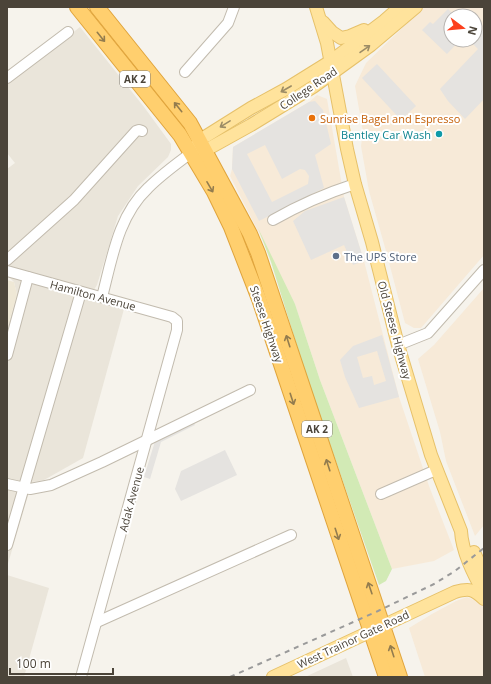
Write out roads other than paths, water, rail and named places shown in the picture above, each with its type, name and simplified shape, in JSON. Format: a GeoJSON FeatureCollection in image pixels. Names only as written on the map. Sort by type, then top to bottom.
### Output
{"type":"FeatureCollection","features":[{"type":"Feature","properties":{"kind":"highway","name":"Steese Highway"},"geometry":{"type":"LineString","coordinates":[[77,7],[180,135],[214,192],[231,227],[250,275],[376,628],[400,677]]}},
{"type":"Feature","properties":{"kind":"highway","name":"Steese Highway"},"geometry":{"type":"LineString","coordinates":[[97,7],[190,123],[246,224],[258,253],[376,628],[386,677]]}},
{"type":"Feature","properties":{"kind":"main road","name":"Old Steese Highway"},"geometry":{"type":"LineString","coordinates":[[316,7],[332,66],[355,184],[372,242],[398,345],[436,470],[461,531],[461,542],[479,575],[484,593]]}},
{"type":"Feature","properties":{"kind":"main road","name":"College Road"},"geometry":{"type":"LineString","coordinates":[[332,66],[400,7]]}},
{"type":"Feature","properties":{"kind":"main road","name":"College Road"},"geometry":{"type":"LineString","coordinates":[[191,153],[251,108],[371,45],[416,7]]}},
{"type":"Feature","properties":{"kind":"main road"},"geometry":{"type":"LineString","coordinates":[[320,19],[337,36],[344,38],[384,21]]}},
{"type":"Feature","properties":{"kind":"main road"},"geometry":{"type":"LineString","coordinates":[[479,575],[484,585]]}},
{"type":"Feature","properties":{"kind":"main road","name":"West Trainor Gate Road"},"geometry":{"type":"LineString","coordinates":[[433,602],[440,594],[479,575]]}},
{"type":"Feature","properties":{"kind":"main road","name":"West Trainor Gate Road"},"geometry":{"type":"LineString","coordinates":[[273,677],[455,592],[469,589],[477,592],[484,599]]}},
{"type":"Feature","properties":{"kind":"street"},"geometry":{"type":"LineString","coordinates":[[185,72],[228,23],[234,7]]}},
{"type":"Feature","properties":{"kind":"street"},"geometry":{"type":"LineString","coordinates":[[7,78],[68,32]]}},
{"type":"Feature","properties":{"kind":"street"},"geometry":{"type":"LineString","coordinates":[[7,260],[74,200],[136,131],[142,131]]}},
{"type":"Feature","properties":{"kind":"street","name":"College Road"},"geometry":{"type":"LineString","coordinates":[[102,297],[119,232],[128,214],[147,188],[191,153]]}},
{"type":"Feature","properties":{"kind":"street"},"geometry":{"type":"LineString","coordinates":[[274,220],[299,205],[355,184]]}},
{"type":"Feature","properties":{"kind":"street"},"geometry":{"type":"LineString","coordinates":[[398,345],[428,333],[484,270]]}},
{"type":"Feature","properties":{"kind":"street","name":"Hamilton Avenue"},"geometry":{"type":"LineString","coordinates":[[7,271],[172,317],[177,321]]}},
{"type":"Feature","properties":{"kind":"street"},"geometry":{"type":"LineString","coordinates":[[7,355],[28,277]]}},
{"type":"Feature","properties":{"kind":"street"},"geometry":{"type":"LineString","coordinates":[[7,545],[81,292]]}},
{"type":"Feature","properties":{"kind":"street","name":"Adak Avenue"},"geometry":{"type":"LineString","coordinates":[[81,677],[178,330],[177,321]]}},
{"type":"Feature","properties":{"kind":"street"},"geometry":{"type":"LineString","coordinates":[[7,484],[30,489],[51,485],[250,390]]}},
{"type":"Feature","properties":{"kind":"street"},"geometry":{"type":"LineString","coordinates":[[381,494],[436,470]]}},
{"type":"Feature","properties":{"kind":"street"},"geometry":{"type":"LineString","coordinates":[[96,622],[291,535]]}},
{"type":"Feature","properties":{"kind":"railway"},"geometry":{"type":"LineString","coordinates":[[230,677],[378,611],[434,584],[455,571],[484,548]]}},
{"type":"Feature","properties":{"kind":"place","name":"Sunrise Bagel and Espresso"},"geometry":{"type":"Point","coordinates":[312,118]}},
{"type":"Feature","properties":{"kind":"place","name":"Bentley Car Wash"},"geometry":{"type":"Point","coordinates":[439,134]}},
{"type":"Feature","properties":{"kind":"place","name":"The UPS Store"},"geometry":{"type":"Point","coordinates":[336,256]}}]}
